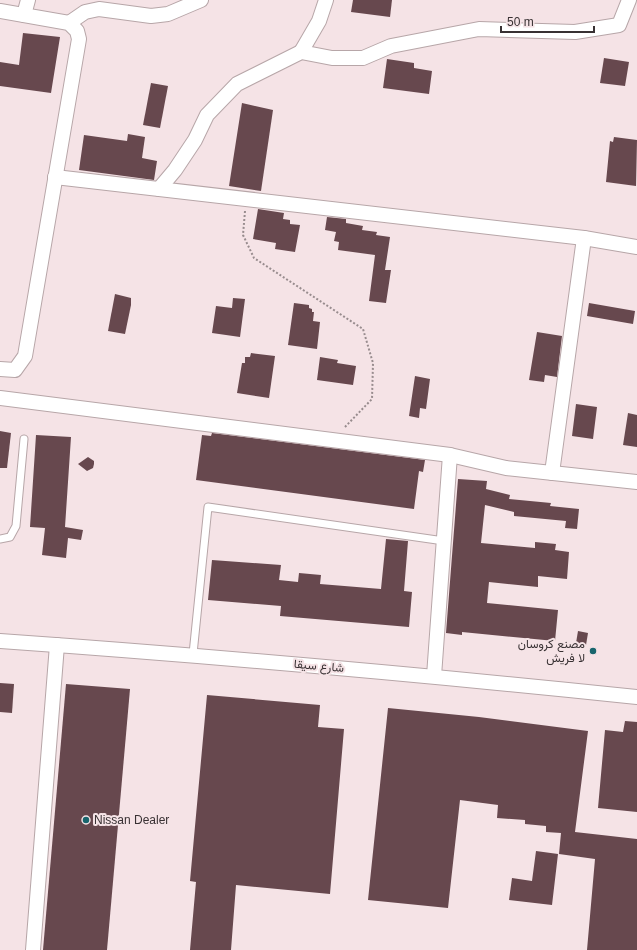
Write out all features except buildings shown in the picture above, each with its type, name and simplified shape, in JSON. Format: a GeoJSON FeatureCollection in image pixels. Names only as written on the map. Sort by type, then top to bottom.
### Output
{"type":"FeatureCollection","features":[{"type":"Feature","properties":{"kind":"street"},"geometry":{"type":"LineString","coordinates":[[24,15],[28,0]]}},
{"type":"Feature","properties":{"kind":"street"},"geometry":{"type":"LineString","coordinates":[[69,23],[85,12],[99,9],[151,16],[168,14],[201,0]]}},
{"type":"Feature","properties":{"kind":"street"},"geometry":{"type":"LineString","coordinates":[[159,189],[175,170],[195,140],[207,115],[237,84],[301,52],[319,21],[326,0]]}},
{"type":"Feature","properties":{"kind":"street"},"geometry":{"type":"LineString","coordinates":[[301,52],[332,58],[363,58],[391,46],[479,29],[575,32],[619,25],[629,0]]}},
{"type":"Feature","properties":{"kind":"street"},"geometry":{"type":"LineString","coordinates":[[0,11],[69,23],[77,31],[79,39],[25,356],[15,370],[0,369]]}},
{"type":"Feature","properties":{"kind":"street"},"geometry":{"type":"LineString","coordinates":[[55,177],[584,238],[637,247]]}},
{"type":"Feature","properties":{"kind":"street"},"geometry":{"type":"LineString","coordinates":[[552,473],[584,238]]}},
{"type":"Feature","properties":{"kind":"street"},"geometry":{"type":"LineString","coordinates":[[0,398],[450,455],[506,468],[637,482]]}},
{"type":"Feature","properties":{"kind":"street"},"geometry":{"type":"LineString","coordinates":[[434,676],[450,455]]}},
{"type":"Feature","properties":{"kind":"street","name":"شارع سيقا"},"geometry":{"type":"LineString","coordinates":[[0,640],[193,654],[637,696]]}},
{"type":"Feature","properties":{"kind":"street"},"geometry":{"type":"LineString","coordinates":[[33,950],[58,645]]}},
{"type":"Feature","properties":{"kind":"lane"},"geometry":{"type":"LineString","coordinates":[[0,539],[10,537],[16,526],[24,439]]}},
{"type":"Feature","properties":{"kind":"lane"},"geometry":{"type":"LineString","coordinates":[[193,654],[208,507],[444,541]]}},
{"type":"Feature","properties":{"kind":"path"},"geometry":{"type":"LineString","coordinates":[[245,199],[246,216],[243,235],[254,258],[363,329],[374,363],[372,399],[331,440]]}},
{"type":"Feature","properties":{"kind":"place","name":"مصنع كروسان لا فريش"},"geometry":{"type":"Point","coordinates":[593,651]}},
{"type":"Feature","properties":{"kind":"place","name":"Nissan Dealer"},"geometry":{"type":"Point","coordinates":[86,820]}}]}
